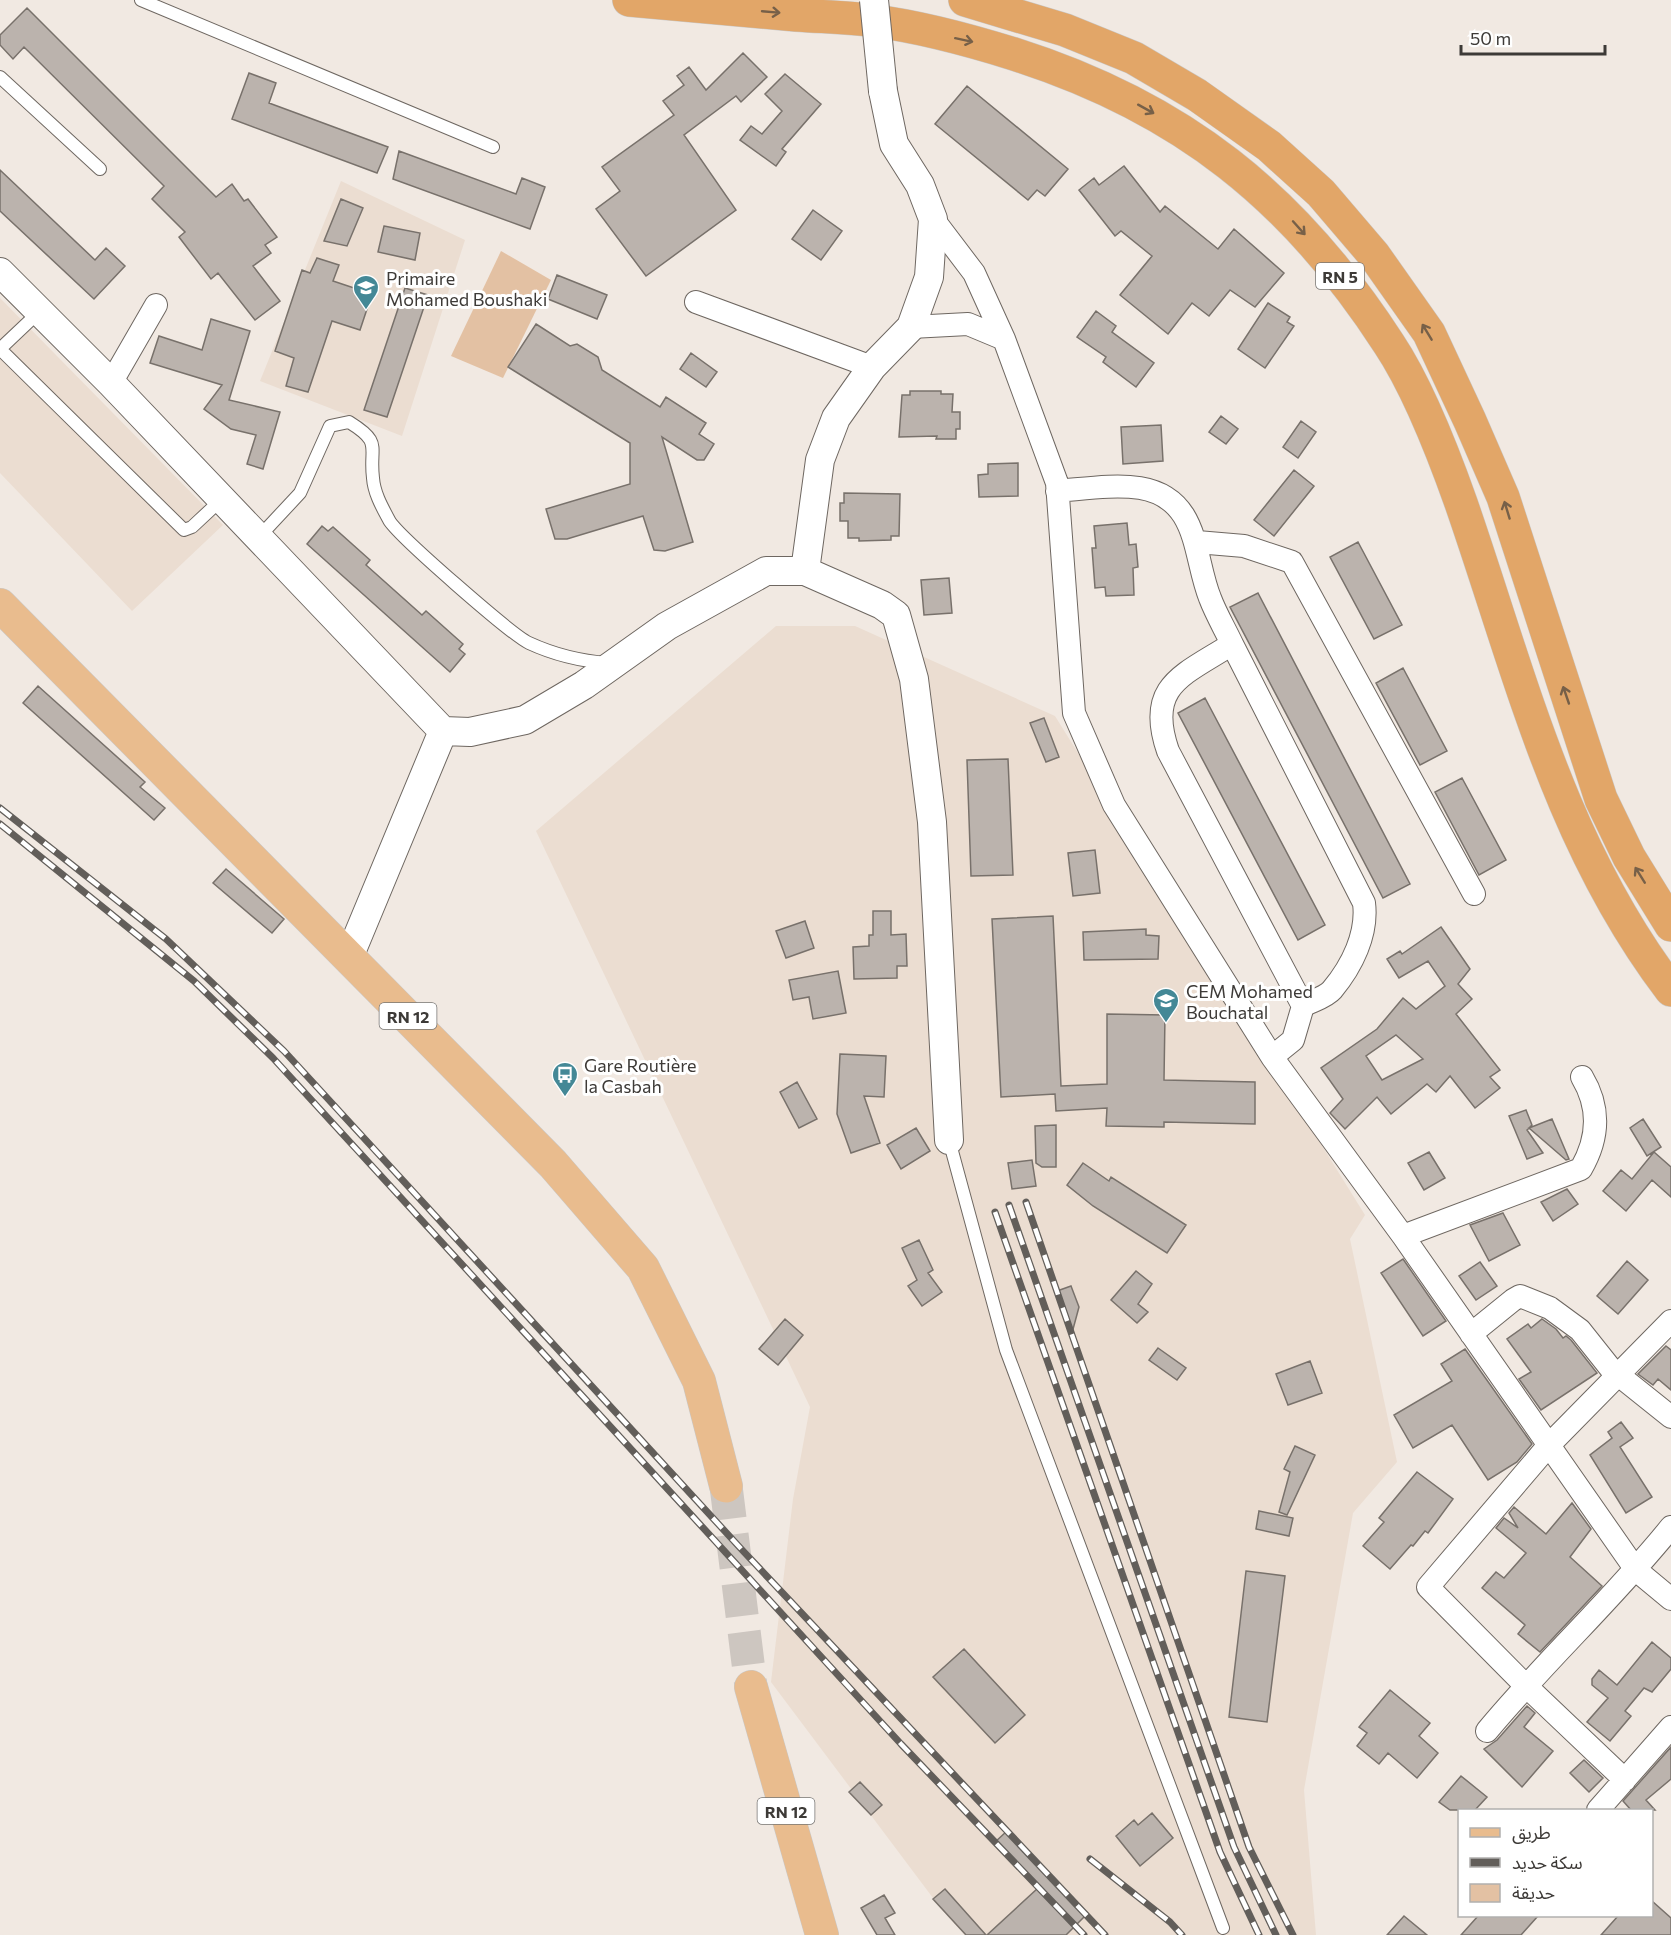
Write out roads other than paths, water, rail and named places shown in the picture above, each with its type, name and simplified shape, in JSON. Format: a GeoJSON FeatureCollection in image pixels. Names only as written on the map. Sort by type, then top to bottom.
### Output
{"type":"FeatureCollection","features":[{"type":"Feature","properties":{"kind":"highway","name":"RN 5"},"geometry":{"type":"LineString","coordinates":[[629,0],[876,21],[975,42],[1046,64],[1120,94],[1183,130],[1260,190],[1295,223],[1346,282],[1392,347],[1430,427],[1461,503],[1530,714],[1561,799],[1599,876],[1645,956],[1671,990]]}},
{"type":"Feature","properties":{"kind":"highway","name":"RN 5"},"geometry":{"type":"LineString","coordinates":[[965,0],[1065,30],[1124,54],[1197,95],[1269,146],[1321,193],[1374,255],[1429,333],[1470,421],[1503,496],[1601,799],[1629,857],[1671,925]]}},
{"type":"Feature","properties":{"kind":"main road","name":"RN 12"},"geometry":{"type":"LineString","coordinates":[[0,604],[553,1164],[644,1268],[699,1381],[726,1486]]}},
{"type":"Feature","properties":{"kind":"main road","name":"RN 12"},"geometry":{"type":"LineString","coordinates":[[751,1687],[822,1935]]}},
{"type":"Feature","properties":{"kind":"street"},"geometry":{"type":"LineString","coordinates":[[874,0],[883,91],[894,144],[920,185],[933,219],[974,273],[1004,339],[1057,483],[1074,713],[1114,805],[1272,1057],[1403,1236],[1636,1570],[1671,1599]]}},
{"type":"Feature","properties":{"kind":"street"},"geometry":{"type":"LineString","coordinates":[[805,571],[820,460],[836,418],[872,367],[911,327],[929,277],[933,219]]}},
{"type":"Feature","properties":{"kind":"street"},"geometry":{"type":"LineString","coordinates":[[0,272],[260,537],[443,731],[470,732],[525,720],[615,663],[667,626],[766,571],[805,571],[882,605],[896,615],[903,633],[914,679],[932,822],[948,1140]]}},
{"type":"Feature","properties":{"kind":"street"},"geometry":{"type":"LineString","coordinates":[[696,302],[872,367]]}},
{"type":"Feature","properties":{"kind":"street"},"geometry":{"type":"LineString","coordinates":[[111,383],[156,304]]}},
{"type":"Feature","properties":{"kind":"street"},"geometry":{"type":"LineString","coordinates":[[911,327],[968,324],[1004,339]]}},
{"type":"Feature","properties":{"kind":"street"},"geometry":{"type":"LineString","coordinates":[[1057,491],[1141,488],[1161,496],[1175,506],[1187,521],[1197,542],[1209,597],[1364,903],[1366,920],[1363,938],[1331,992],[1303,1006]]}},
{"type":"Feature","properties":{"kind":"street"},"geometry":{"type":"LineString","coordinates":[[1197,542],[1244,546],[1292,562],[1474,894]]}},
{"type":"Feature","properties":{"kind":"street"},"geometry":{"type":"LineString","coordinates":[[1232,644],[1173,683],[1162,703],[1159,715],[1161,731],[1168,752],[1303,1006],[1293,1040],[1272,1057]]}},
{"type":"Feature","properties":{"kind":"street"},"geometry":{"type":"LineString","coordinates":[[349,957],[443,731]]}},
{"type":"Feature","properties":{"kind":"street"},"geometry":{"type":"LineString","coordinates":[[1403,1236],[1581,1169],[1587,1158],[1595,1123],[1593,1096],[1582,1077]]}},
{"type":"Feature","properties":{"kind":"street"},"geometry":{"type":"LineString","coordinates":[[1471,1334],[1513,1300],[1520,1296],[1532,1299],[1551,1308],[1580,1330],[1611,1370],[1671,1417]]}},
{"type":"Feature","properties":{"kind":"street"},"geometry":{"type":"LineString","coordinates":[[1625,1780],[1525,1685],[1428,1587],[1549,1445],[1671,1321]]}},
{"type":"Feature","properties":{"kind":"street"},"geometry":{"type":"LineString","coordinates":[[1486,1731],[1525,1685],[1636,1570],[1671,1527]]}},
{"type":"Feature","properties":{"kind":"street"},"geometry":{"type":"LineString","coordinates":[[1599,1809],[1671,1727]]}},
{"type":"Feature","properties":{"kind":"lane"},"geometry":{"type":"LineString","coordinates":[[141,0],[493,147]]}},
{"type":"Feature","properties":{"kind":"lane"},"geometry":{"type":"LineString","coordinates":[[0,77],[100,169]]}},
{"type":"Feature","properties":{"kind":"lane"},"geometry":{"type":"LineString","coordinates":[[39,312],[0,349],[184,530],[192,527],[222,499]]}},
{"type":"Feature","properties":{"kind":"lane"},"geometry":{"type":"LineString","coordinates":[[260,537],[300,493],[330,426],[349,422],[367,433],[375,451],[372,477],[377,497],[390,524],[495,618],[527,642],[573,660],[615,663]]}},
{"type":"Feature","properties":{"kind":"lane"},"geometry":{"type":"LineString","coordinates":[[948,1140],[1006,1350],[1223,1928]]}},
{"type":"Feature","properties":{"kind":"tunnel"},"geometry":{"type":"LineString","coordinates":[[726,1486],[751,1687]]}},
{"type":"Feature","properties":{"kind":"railway"},"geometry":{"type":"LineString","coordinates":[[0,808],[166,939],[284,1051],[744,1552],[1105,1935]]}},
{"type":"Feature","properties":{"kind":"railway"},"geometry":{"type":"LineString","coordinates":[[0,824],[194,981],[273,1058],[901,1744],[1084,1935]]}},
{"type":"Feature","properties":{"kind":"railway"},"geometry":{"type":"LineString","coordinates":[[1026,1202],[1249,1847],[1293,1935]]}},
{"type":"Feature","properties":{"kind":"railway"},"geometry":{"type":"LineString","coordinates":[[1009,1205],[1234,1847],[1276,1935]]}},
{"type":"Feature","properties":{"kind":"railway"},"geometry":{"type":"LineString","coordinates":[[995,1212],[1220,1852],[1259,1935]]}},
{"type":"Feature","properties":{"kind":"railway"},"geometry":{"type":"LineString","coordinates":[[1090,1859],[1170,1922],[1182,1935]]}},
{"type":"Feature","properties":{"kind":"place","name":"Primaire Mohamed Boushaki"},"geometry":{"type":"Point","coordinates":[366,311]}},
{"type":"Feature","properties":{"kind":"place","name":"CEM Mohamed Bouchatal"},"geometry":{"type":"Point","coordinates":[1166,1024]}},
{"type":"Feature","properties":{"kind":"place","name":"Gare Routière la Casbah"},"geometry":{"type":"Point","coordinates":[565,1098]}}]}
